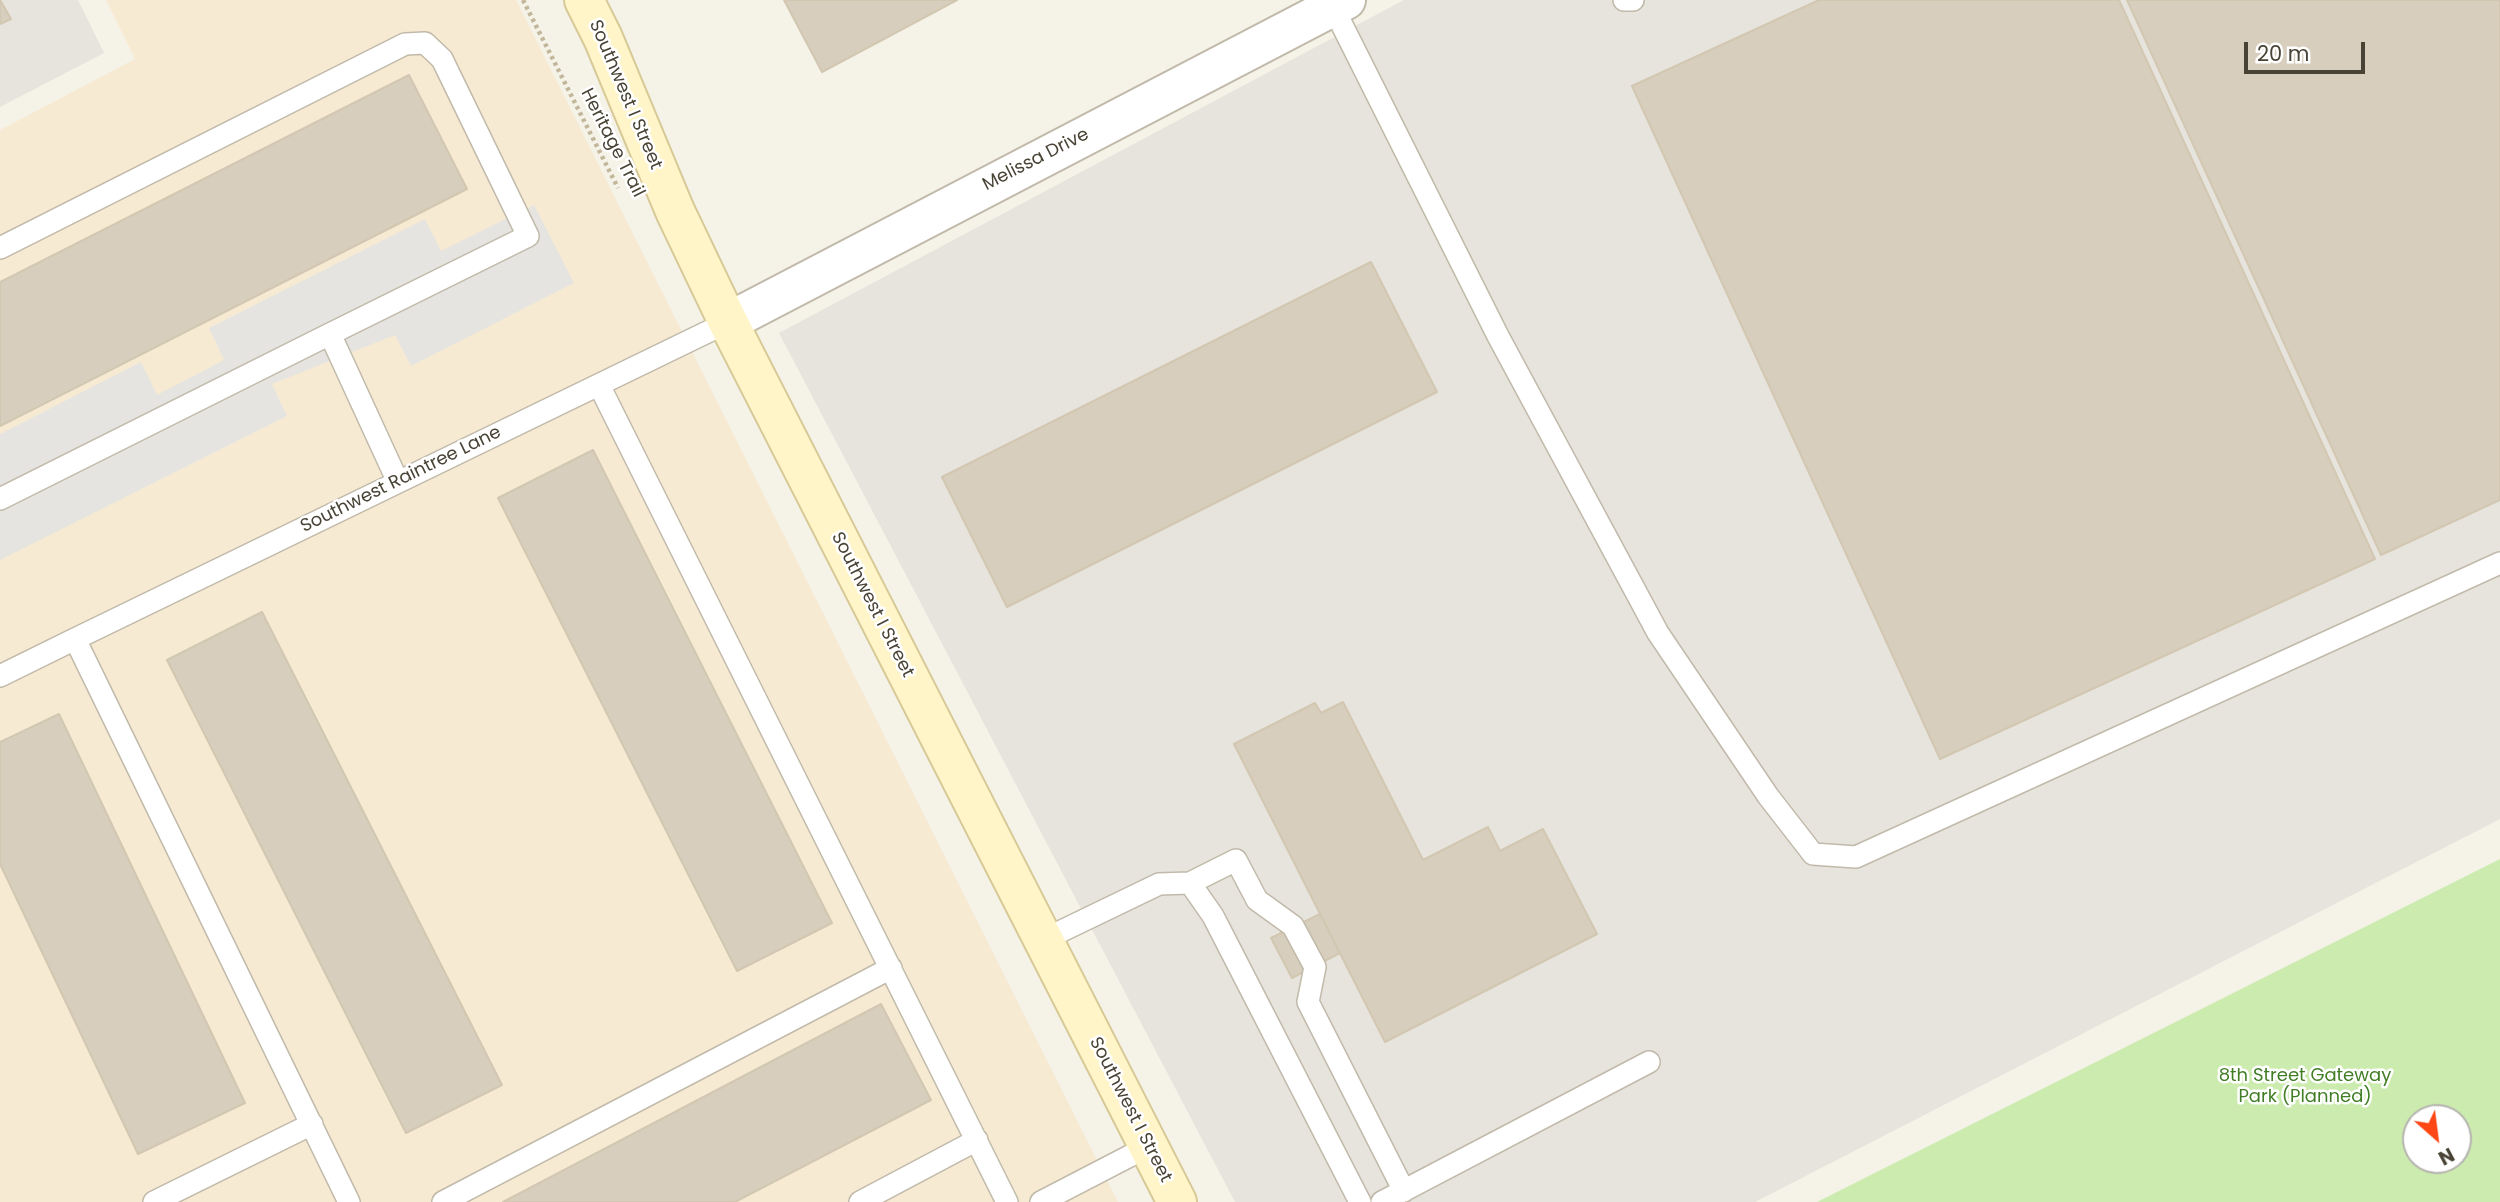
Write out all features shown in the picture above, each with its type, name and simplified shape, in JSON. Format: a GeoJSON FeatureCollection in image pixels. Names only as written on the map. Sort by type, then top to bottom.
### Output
{"type":"FeatureCollection","features":[{"type":"Feature","properties":{"kind":"main road","name":"Southwest I Street"},"geometry":{"type":"LineString","coordinates":[[583,0],[603,38],[675,211],[728,322],[1177,1202]]}},
{"type":"Feature","properties":{"kind":"street","name":"Melissa Drive"},"geometry":{"type":"LineString","coordinates":[[728,322],[1339,3]]}},
{"type":"Feature","properties":{"kind":"lane"},"geometry":{"type":"LineString","coordinates":[[1623,0],[1633,0]]}},
{"type":"Feature","properties":{"kind":"lane"},"geometry":{"type":"LineString","coordinates":[[1339,3],[1498,336],[1658,633],[1768,796],[1813,854],[1856,857],[2500,564]]}},
{"type":"Feature","properties":{"kind":"lane"},"geometry":{"type":"LineString","coordinates":[[0,248],[405,44],[425,43],[442,59],[528,236],[0,499]]}},
{"type":"Feature","properties":{"kind":"lane","name":"Southwest Raintree Lane"},"geometry":{"type":"LineString","coordinates":[[0,676],[728,322]]}},
{"type":"Feature","properties":{"kind":"lane"},"geometry":{"type":"LineString","coordinates":[[330,334],[398,482]]}},
{"type":"Feature","properties":{"kind":"lane"},"geometry":{"type":"LineString","coordinates":[[599,384],[1007,1202]]}},
{"type":"Feature","properties":{"kind":"lane"},"geometry":{"type":"LineString","coordinates":[[75,639],[348,1202]]}},
{"type":"Feature","properties":{"kind":"lane"},"geometry":{"type":"LineString","coordinates":[[1044,940],[1159,884],[1190,883],[1236,860],[1257,900],[1293,926],[1315,967],[1308,1002],[1404,1191]]}},
{"type":"Feature","properties":{"kind":"lane"},"geometry":{"type":"LineString","coordinates":[[1190,883],[1213,916],[1360,1202]]}},
{"type":"Feature","properties":{"kind":"lane"},"geometry":{"type":"LineString","coordinates":[[443,1202],[891,968]]}},
{"type":"Feature","properties":{"kind":"lane"},"geometry":{"type":"LineString","coordinates":[[1382,1202],[1649,1062]]}},
{"type":"Feature","properties":{"kind":"lane"},"geometry":{"type":"LineString","coordinates":[[154,1202],[312,1124]]}},
{"type":"Feature","properties":{"kind":"lane"},"geometry":{"type":"LineString","coordinates":[[860,1202],[977,1140]]}},
{"type":"Feature","properties":{"kind":"lane"},"geometry":{"type":"LineString","coordinates":[[1041,1202],[1149,1146]]}},
{"type":"Feature","properties":{"kind":"path","name":"Heritage Trail"},"geometry":{"type":"LineString","coordinates":[[523,0],[624,200]]}},
{"type":"Feature","properties":{"kind":"shaded area"},"geometry":{"type":"Polygon","coordinates":[[[0,0],[78,0],[104,53],[0,107],[0,0]]]}},
{"type":"Feature","properties":{"kind":"shaded area"},"geometry":{"type":"Polygon","coordinates":[[[106,0],[516,0],[1118,1202],[0,1202],[0,130],[135,59],[106,0]]]}},
{"type":"Feature","properties":{"kind":"shaded area"},"geometry":{"type":"Polygon","coordinates":[[[1404,0],[2500,0],[2500,819],[1755,1202],[1235,1202],[779,333],[1404,0]]]}},
{"type":"Feature","properties":{"kind":"shaded area"},"geometry":{"type":"Polygon","coordinates":[[[534,205],[574,283],[411,366],[395,335],[272,384],[287,416],[0,560],[0,434],[141,362],[157,395],[224,360],[209,328],[425,219],[441,251],[534,205]]]}},
{"type":"Feature","properties":{"kind":"green space","name":"8th Street Gateway Park (Planned)"},"geometry":{"type":"Polygon","coordinates":[[[2500,859],[2500,1202],[1817,1202],[2500,859]]]}},
{"type":"Feature","properties":{"kind":"building"},"geometry":{"type":"Polygon","coordinates":[[[0,0],[11,19],[0,24],[0,0]]]}},
{"type":"Feature","properties":{"kind":"building"},"geometry":{"type":"Polygon","coordinates":[[[784,0],[957,0],[822,72],[784,0]]]}},
{"type":"Feature","properties":{"kind":"building"},"geometry":{"type":"Polygon","coordinates":[[[1819,0],[2119,0],[2375,559],[1940,759],[1632,86],[1819,0]]]}},
{"type":"Feature","properties":{"kind":"building"},"geometry":{"type":"Polygon","coordinates":[[[2127,0],[2500,0],[2500,500],[2381,555],[2127,0]]]}},
{"type":"Feature","properties":{"kind":"building"},"geometry":{"type":"Polygon","coordinates":[[[409,75],[467,189],[0,426],[0,282],[409,75]]]}},
{"type":"Feature","properties":{"kind":"building"},"geometry":{"type":"Polygon","coordinates":[[[1371,262],[1437,392],[1007,607],[942,477],[1371,262]]]}},
{"type":"Feature","properties":{"kind":"building"},"geometry":{"type":"Polygon","coordinates":[[[593,450],[832,923],[737,971],[498,498],[593,450]]]}},
{"type":"Feature","properties":{"kind":"building"},"geometry":{"type":"Polygon","coordinates":[[[262,612],[502,1085],[406,1133],[167,660],[262,612]]]}},
{"type":"Feature","properties":{"kind":"building"},"geometry":{"type":"Polygon","coordinates":[[[1343,702],[1423,860],[1488,827],[1500,851],[1543,829],[1597,934],[1385,1042],[1234,744],[1315,703],[1321,713],[1343,702]]]}},
{"type":"Feature","properties":{"kind":"building"},"geometry":{"type":"Polygon","coordinates":[[[59,714],[245,1103],[138,1154],[0,864],[0,742],[59,714]]]}},
{"type":"Feature","properties":{"kind":"building"},"geometry":{"type":"Polygon","coordinates":[[[1320,914],[1340,953],[1292,978],[1271,938],[1320,914]]]}},
{"type":"Feature","properties":{"kind":"building"},"geometry":{"type":"Polygon","coordinates":[[[881,1004],[931,1100],[735,1202],[503,1202],[881,1004]]]}}]}
